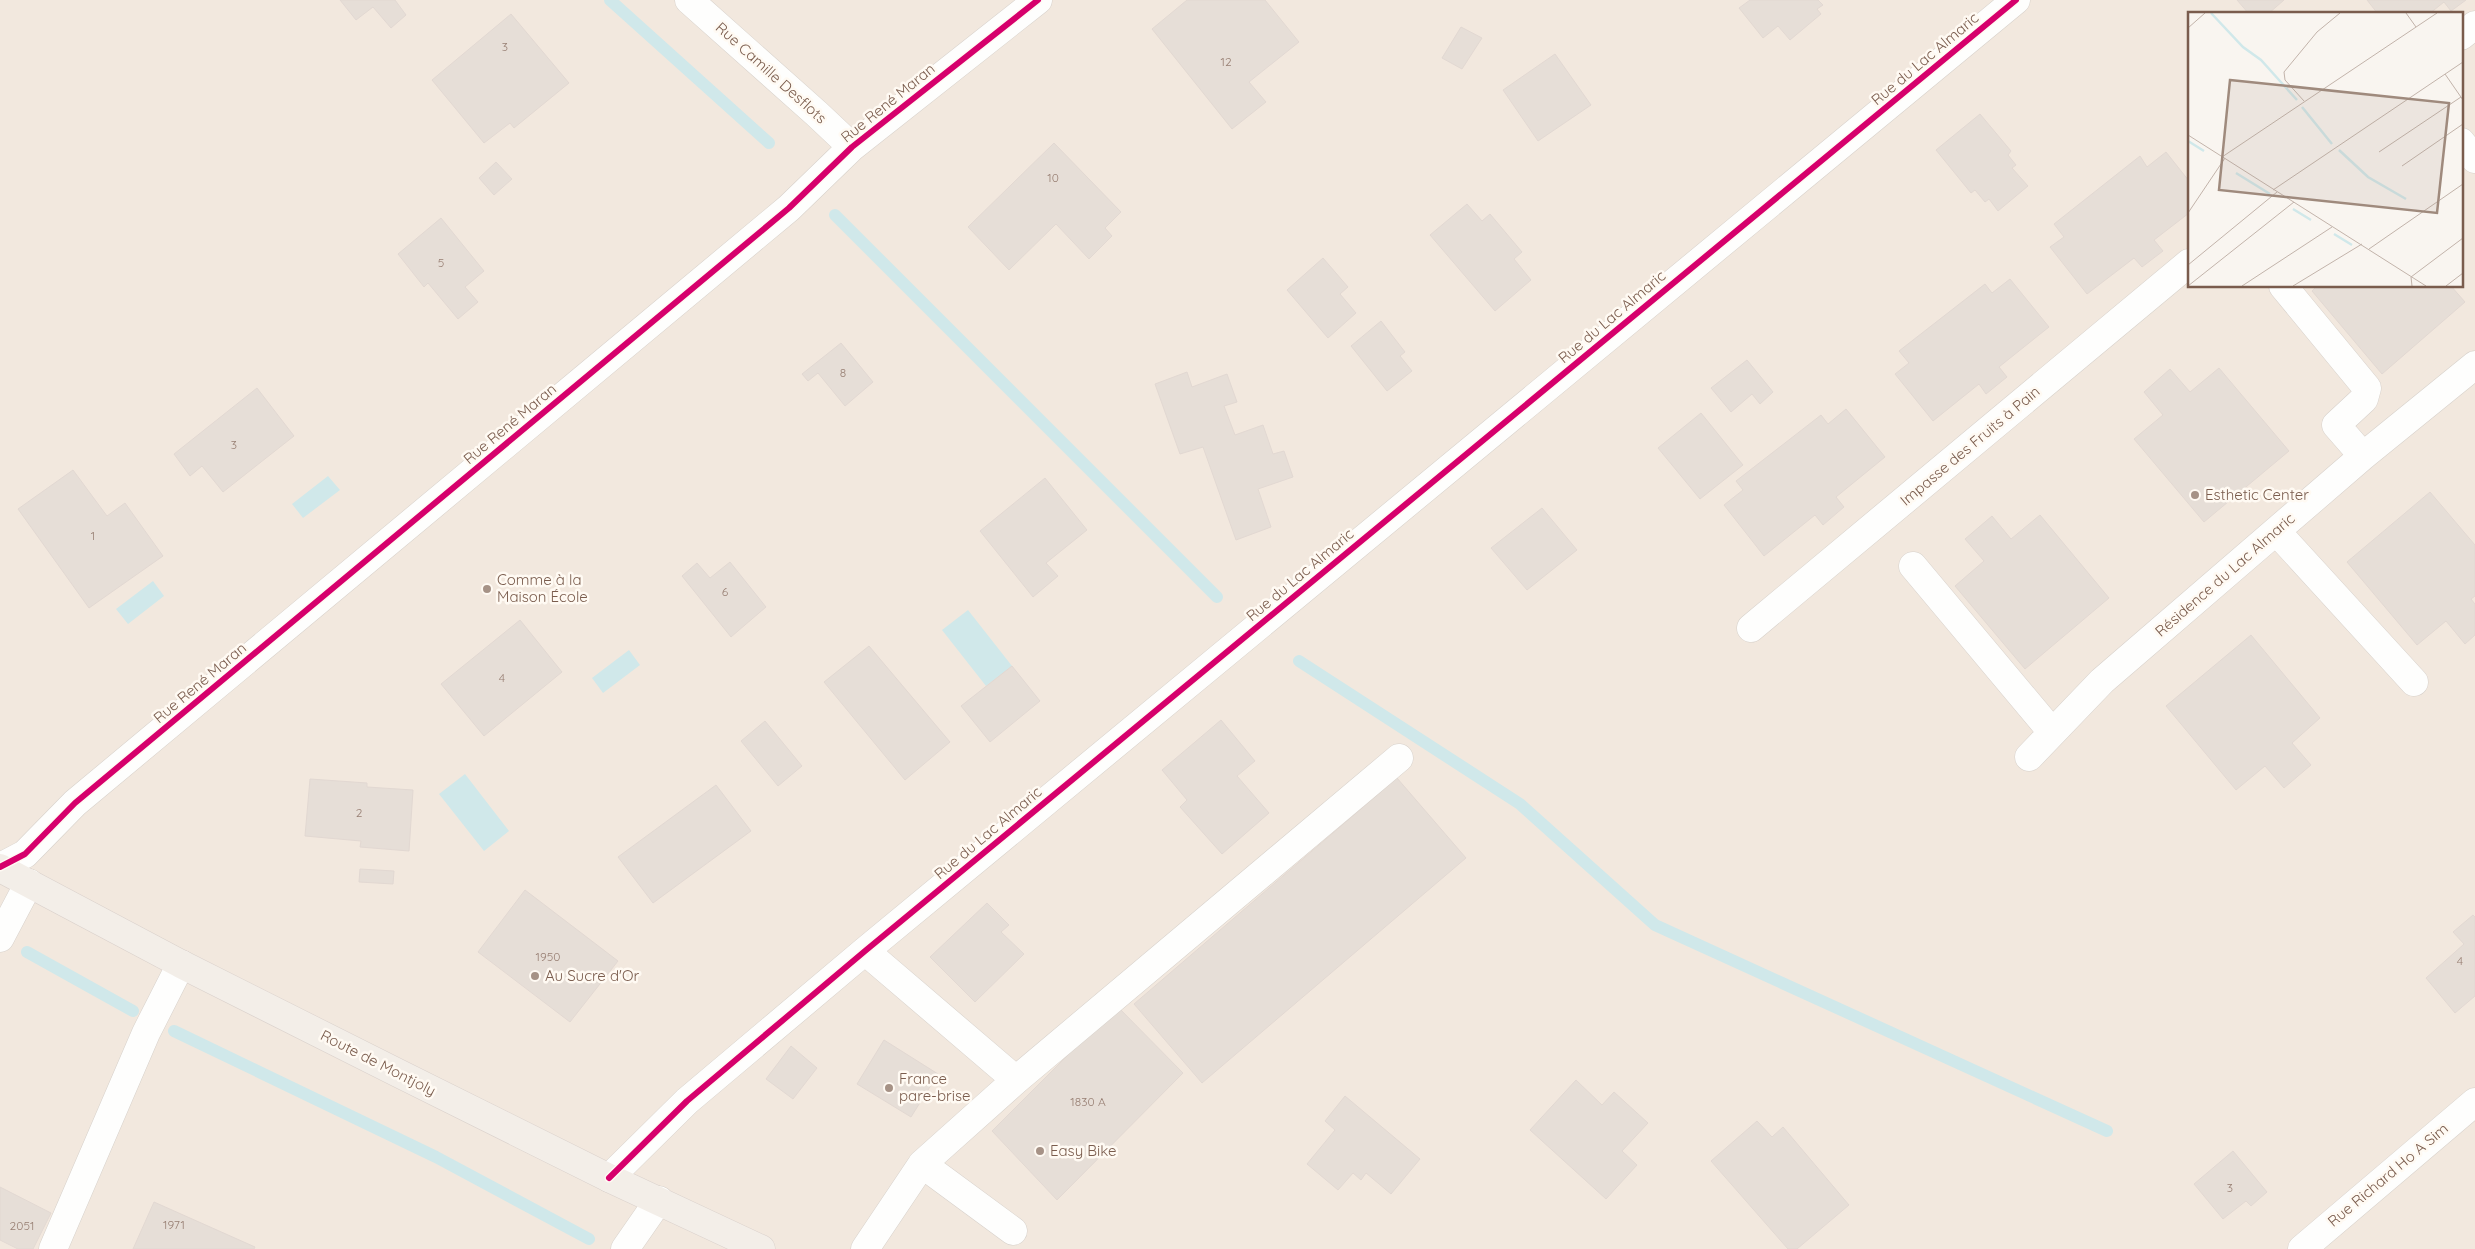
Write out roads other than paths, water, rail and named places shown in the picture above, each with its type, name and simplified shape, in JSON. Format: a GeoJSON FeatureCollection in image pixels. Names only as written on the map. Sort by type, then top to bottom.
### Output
{"type":"FeatureCollection","features":[{"type":"Feature","properties":{"kind":"main road","name":"Route de Montjoly"},"geometry":{"type":"LineString","coordinates":[[0,867],[181,964],[609,1178],[760,1249]]}},
{"type":"Feature","properties":{"kind":"street","name":"Rue Camille Desflots"},"geometry":{"type":"LineString","coordinates":[[689,0],[852,147]]}},
{"type":"Feature","properties":{"kind":"street","name":"Rue René Maran"},"geometry":{"type":"LineString","coordinates":[[0,867],[25,854],[75,803],[781,214],[852,147],[1038,0]]}},
{"type":"Feature","properties":{"kind":"street","name":"Rue du Lac Almaric"},"geometry":{"type":"LineString","coordinates":[[609,1178],[687,1102],[865,950],[2016,0]]}},
{"type":"Feature","properties":{"kind":"street"},"geometry":{"type":"LineString","coordinates":[[2462,35],[2475,25]]}},
{"type":"Feature","properties":{"kind":"street"},"geometry":{"type":"LineString","coordinates":[[2462,143],[2475,158]]}},
{"type":"Feature","properties":{"kind":"street","name":"Impasse des Fruits à Pain"},"geometry":{"type":"LineString","coordinates":[[1750,628],[2188,264]]}},
{"type":"Feature","properties":{"kind":"street"},"geometry":{"type":"LineString","coordinates":[[2285,288],[2366,388],[2364,399],[2336,425],[2363,456]]}},
{"type":"Feature","properties":{"kind":"street","name":"Résidence du Lac Almaric"},"geometry":{"type":"LineString","coordinates":[[2029,756],[2102,681],[2363,456],[2475,365]]}},
{"type":"Feature","properties":{"kind":"street"},"geometry":{"type":"LineString","coordinates":[[2276,531],[2414,682]]}},
{"type":"Feature","properties":{"kind":"street"},"geometry":{"type":"LineString","coordinates":[[1913,566],[2052,732]]}},
{"type":"Feature","properties":{"kind":"street"},"geometry":{"type":"LineString","coordinates":[[865,1249],[922,1164],[1016,1080],[1399,758]]}},
{"type":"Feature","properties":{"kind":"street"},"geometry":{"type":"LineString","coordinates":[[0,938],[29,883]]}},
{"type":"Feature","properties":{"kind":"street"},"geometry":{"type":"LineString","coordinates":[[865,950],[1016,1080]]}},
{"type":"Feature","properties":{"kind":"street"},"geometry":{"type":"LineString","coordinates":[[53,1249],[146,1033],[181,964]]}},
{"type":"Feature","properties":{"kind":"street","name":"Rue Richard Ho A Sim"},"geometry":{"type":"LineString","coordinates":[[2302,1249],[2475,1102]]}},
{"type":"Feature","properties":{"kind":"street"},"geometry":{"type":"LineString","coordinates":[[922,1164],[1013,1230]]}},
{"type":"Feature","properties":{"kind":"street"},"geometry":{"type":"LineString","coordinates":[[625,1249],[659,1200]]}},
{"type":"Feature","properties":{"kind":"water"},"geometry":{"type":"Polygon","coordinates":[[[328,476],[340,490],[303,518],[292,504],[328,476]]]}},
{"type":"Feature","properties":{"kind":"water"},"geometry":{"type":"Polygon","coordinates":[[[153,581],[164,596],[128,624],[116,609],[153,581]]]}},
{"type":"Feature","properties":{"kind":"water"},"geometry":{"type":"Polygon","coordinates":[[[968,610],[1012,666],[986,686],[942,630],[968,610]]]}},
{"type":"Feature","properties":{"kind":"water"},"geometry":{"type":"Polygon","coordinates":[[[629,650],[640,665],[603,693],[592,678],[629,650]]]}},
{"type":"Feature","properties":{"kind":"water"},"geometry":{"type":"Polygon","coordinates":[[[465,774],[509,831],[484,851],[439,794],[465,774]]]}},
{"type":"Feature","properties":{"kind":"waterway"},"geometry":{"type":"LineString","coordinates":[[610,0],[769,143]]}},
{"type":"Feature","properties":{"kind":"waterway"},"geometry":{"type":"LineString","coordinates":[[835,215],[1217,597]]}},
{"type":"Feature","properties":{"kind":"waterway"},"geometry":{"type":"LineString","coordinates":[[1299,661],[1520,804],[1655,925],[2107,1131]]}},
{"type":"Feature","properties":{"kind":"waterway"},"geometry":{"type":"LineString","coordinates":[[27,952],[133,1011]]}},
{"type":"Feature","properties":{"kind":"waterway"},"geometry":{"type":"LineString","coordinates":[[174,1031],[436,1157],[589,1239]]}},
{"type":"Feature","properties":{"kind":"place","name":"Esthetic Center"},"geometry":{"type":"Point","coordinates":[2195,495]}},
{"type":"Feature","properties":{"kind":"place","name":"Comme à la Maison École"},"geometry":{"type":"Point","coordinates":[487,589]}},
{"type":"Feature","properties":{"kind":"place","name":"Au Sucre d'Or"},"geometry":{"type":"Point","coordinates":[535,976]}},
{"type":"Feature","properties":{"kind":"place","name":"France pare-brise"},"geometry":{"type":"Point","coordinates":[889,1088]}},
{"type":"Feature","properties":{"kind":"place","name":"Easy Bike"},"geometry":{"type":"Point","coordinates":[1040,1151]}}]}
